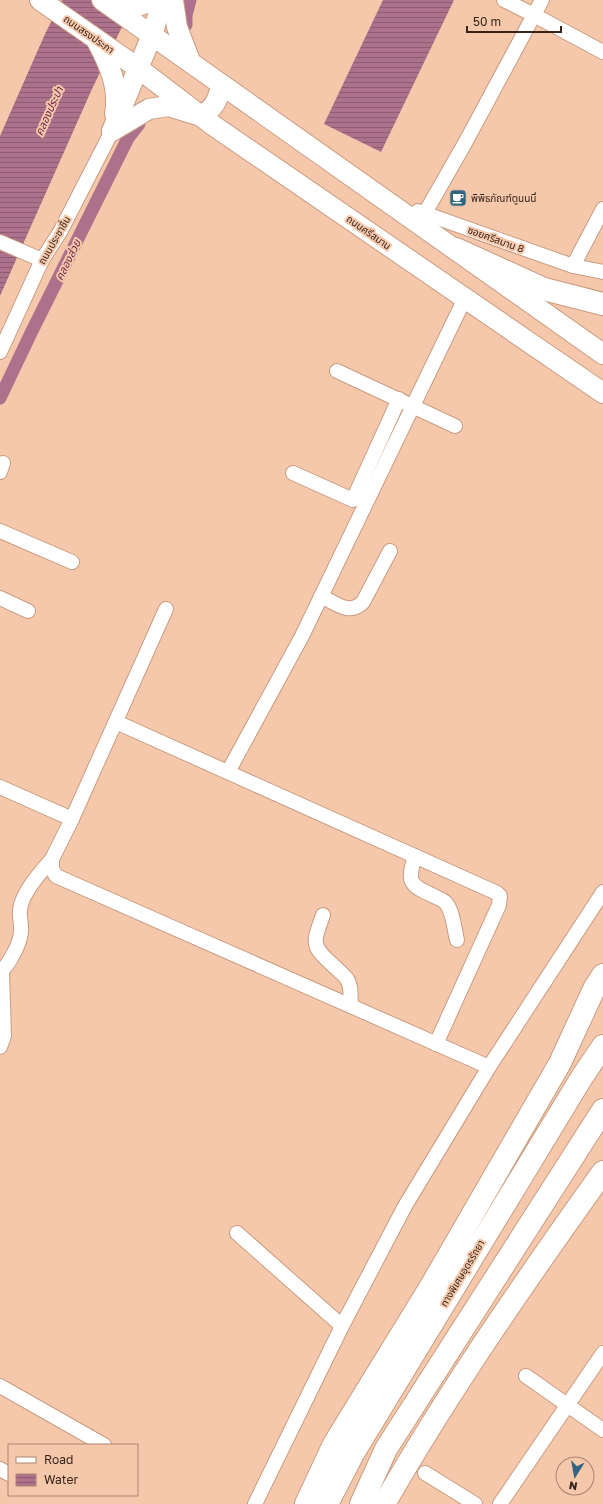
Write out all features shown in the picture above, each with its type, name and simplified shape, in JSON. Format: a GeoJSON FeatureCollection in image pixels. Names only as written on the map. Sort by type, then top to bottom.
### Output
{"type":"FeatureCollection","features":[{"type":"Feature","properties":{"kind":"highway"},"geometry":{"type":"LineString","coordinates":[[456,249],[544,289],[603,304]]}},
{"type":"Feature","properties":{"kind":"highway"},"geometry":{"type":"LineString","coordinates":[[306,1504],[334,1444],[431,1286],[560,1063],[594,989],[603,975]]}},
{"type":"Feature","properties":{"kind":"highway"},"geometry":{"type":"LineString","coordinates":[[560,1063],[603,1007]]}},
{"type":"Feature","properties":{"kind":"highway","name":"ทางพิเศษอุดรรัถยา"},"geometry":{"type":"LineString","coordinates":[[328,1504],[362,1438],[582,1077],[603,1046]]}},
{"type":"Feature","properties":{"kind":"highway"},"geometry":{"type":"LineString","coordinates":[[361,1504],[386,1449],[603,1110]]}},
{"type":"Feature","properties":{"kind":"highway"},"geometry":{"type":"LineString","coordinates":[[384,1504],[458,1382],[544,1255],[603,1172]]}},
{"type":"Feature","properties":{"kind":"main road"},"geometry":{"type":"LineString","coordinates":[[132,13],[155,0]]}},
{"type":"Feature","properties":{"kind":"main road"},"geometry":{"type":"LineString","coordinates":[[112,131],[152,35],[163,0]]}},
{"type":"Feature","properties":{"kind":"main road"},"geometry":{"type":"LineString","coordinates":[[173,0],[177,27],[190,61]]}},
{"type":"Feature","properties":{"kind":"main road"},"geometry":{"type":"LineString","coordinates":[[104,1],[132,13],[152,35],[603,354]]}},
{"type":"Feature","properties":{"kind":"main road","name":"ถนนสรงประภา"},"geometry":{"type":"LineString","coordinates":[[47,4],[96,39],[111,57],[138,68]]}},
{"type":"Feature","properties":{"kind":"main road"},"geometry":{"type":"LineString","coordinates":[[111,57],[116,86],[117,106],[112,131]]}},
{"type":"Feature","properties":{"kind":"main road","name":"ถนนศรีสมาน"},"geometry":{"type":"LineString","coordinates":[[138,68],[202,116],[603,393]]}},
{"type":"Feature","properties":{"kind":"main road"},"geometry":{"type":"LineString","coordinates":[[112,131],[149,109],[168,106],[202,116],[214,106],[222,84]]}},
{"type":"Feature","properties":{"kind":"street"},"geometry":{"type":"LineString","coordinates":[[504,0],[534,14],[603,52]]}},
{"type":"Feature","properties":{"kind":"street"},"geometry":{"type":"LineString","coordinates":[[425,213],[465,143],[542,0]]}},
{"type":"Feature","properties":{"kind":"street","name":"ถนนประชาชื่น"},"geometry":{"type":"LineString","coordinates":[[0,352],[42,260],[60,232],[112,131]]}},
{"type":"Feature","properties":{"kind":"street","name":"ซอยศรีสมาน 8"},"geometry":{"type":"LineString","coordinates":[[389,202],[425,213],[573,266],[603,272]]}},
{"type":"Feature","properties":{"kind":"street"},"geometry":{"type":"LineString","coordinates":[[573,266],[602,215]]}},
{"type":"Feature","properties":{"kind":"street"},"geometry":{"type":"LineString","coordinates":[[0,242],[42,260]]}},
{"type":"Feature","properties":{"kind":"street"},"geometry":{"type":"LineString","coordinates":[[228,772],[302,636],[464,298]]}},
{"type":"Feature","properties":{"kind":"street"},"geometry":{"type":"LineString","coordinates":[[337,372],[456,426]]}},
{"type":"Feature","properties":{"kind":"street"},"geometry":{"type":"LineString","coordinates":[[293,472],[353,500],[398,399]]}},
{"type":"Feature","properties":{"kind":"street"},"geometry":{"type":"LineString","coordinates":[[0,531],[72,562]]}},
{"type":"Feature","properties":{"kind":"street"},"geometry":{"type":"LineString","coordinates":[[321,596],[346,608],[358,607],[363,602],[390,551]]}},
{"type":"Feature","properties":{"kind":"street"},"geometry":{"type":"LineString","coordinates":[[0,598],[28,611]]}},
{"type":"Feature","properties":{"kind":"street"},"geometry":{"type":"LineString","coordinates":[[0,1047],[4,1036],[1,971],[10,961],[21,932],[20,910],[24,897],[37,876],[52,858],[72,819],[166,609]]}},
{"type":"Feature","properties":{"kind":"street"},"geometry":{"type":"LineString","coordinates":[[116,722],[497,893],[500,896],[499,905],[436,1044]]}},
{"type":"Feature","properties":{"kind":"street"},"geometry":{"type":"LineString","coordinates":[[0,786],[72,819]]}},
{"type":"Feature","properties":{"kind":"street"},"geometry":{"type":"LineString","coordinates":[[415,856],[410,877],[412,883],[421,890],[446,903],[450,910],[457,940]]}},
{"type":"Feature","properties":{"kind":"street"},"geometry":{"type":"LineString","coordinates":[[52,858],[52,869],[56,876],[489,1067]]}},
{"type":"Feature","properties":{"kind":"street"},"geometry":{"type":"LineString","coordinates":[[255,1504],[342,1326],[405,1206],[489,1067],[603,892]]}},
{"type":"Feature","properties":{"kind":"street"},"geometry":{"type":"LineString","coordinates":[[323,915],[315,943],[320,953],[348,980],[350,986],[351,1006]]}},
{"type":"Feature","properties":{"kind":"street"},"geometry":{"type":"LineString","coordinates":[[237,1233],[342,1326]]}},
{"type":"Feature","properties":{"kind":"street"},"geometry":{"type":"LineString","coordinates":[[500,1504],[603,1353]]}},
{"type":"Feature","properties":{"kind":"street"},"geometry":{"type":"LineString","coordinates":[[526,1376],[603,1430]]}},
{"type":"Feature","properties":{"kind":"street"},"geometry":{"type":"LineString","coordinates":[[0,1386],[102,1444]]}},
{"type":"Feature","properties":{"kind":"street"},"geometry":{"type":"LineString","coordinates":[[425,1473],[475,1504]]}},
{"type":"Feature","properties":{"kind":"water","name":"คลองประปา"},"geometry":{"type":"Polygon","coordinates":[[[62,0],[135,0],[92,89],[0,296],[0,136],[45,34],[62,0]]]}},
{"type":"Feature","properties":{"kind":"water"},"geometry":{"type":"Polygon","coordinates":[[[383,0],[454,0],[381,152],[324,124],[383,0]]]}},
{"type":"Feature","properties":{"kind":"waterway","name":"คลองส่วย"},"geometry":{"type":"LineString","coordinates":[[186,25],[186,15],[190,0]]}},
{"type":"Feature","properties":{"kind":"waterway","name":"คลองส่วย"},"geometry":{"type":"LineString","coordinates":[[0,398],[128,138],[139,124]]}},
{"type":"Feature","properties":{"kind":"place","name":"พิพิธภัณฑ์ตูนนนี่"},"geometry":{"type":"Point","coordinates":[458,198]}}]}
